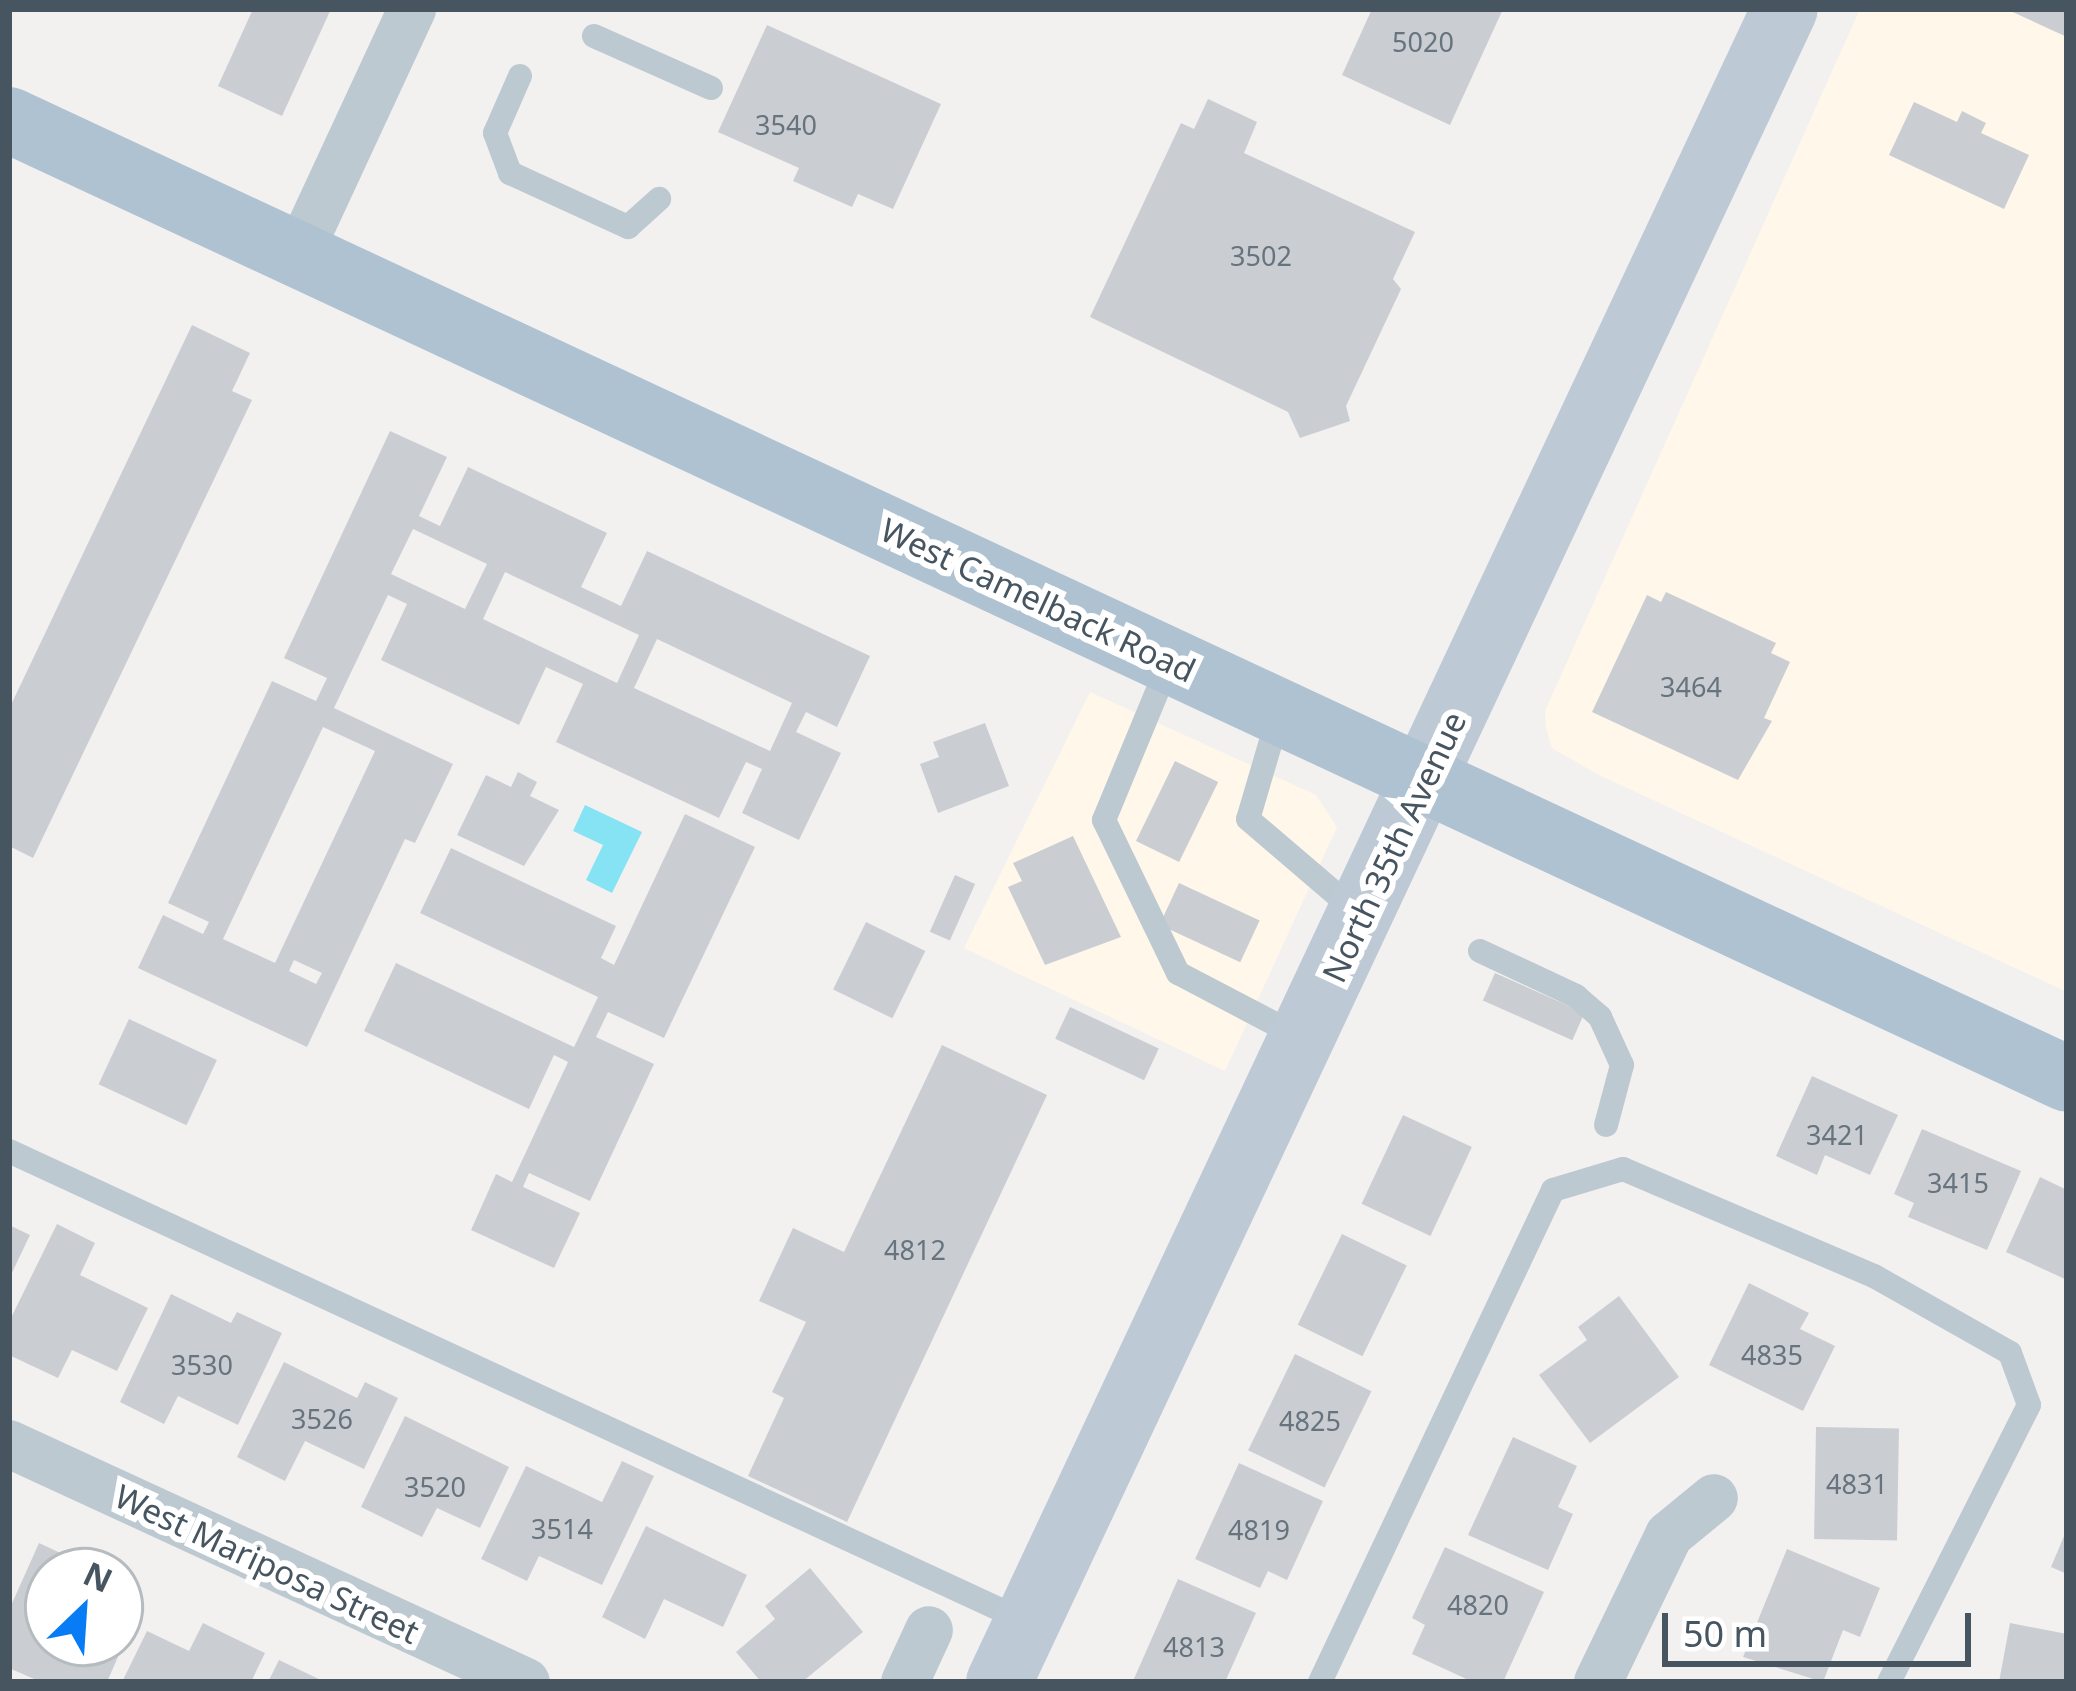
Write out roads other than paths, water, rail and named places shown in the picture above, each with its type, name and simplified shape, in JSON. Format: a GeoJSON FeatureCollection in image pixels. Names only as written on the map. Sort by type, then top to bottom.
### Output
{"type":"FeatureCollection","features":[{"type":"Feature","properties":{"kind":"main road","name":"North 35th Avenue"},"geometry":{"type":"LineString","coordinates":[[999,1682],[1785,9]]}},
{"type":"Feature","properties":{"kind":"main road","name":"West Camelback Road"},"geometry":{"type":"LineString","coordinates":[[9,120],[2067,1079]]}},
{"type":"Feature","properties":{"kind":"street"},"geometry":{"type":"LineString","coordinates":[[298,255],[412,9]]}},
{"type":"Feature","properties":{"kind":"street","name":"West Mariposa Street"},"geometry":{"type":"LineString","coordinates":[[9,1444],[526,1682]]}},
{"type":"Feature","properties":{"kind":"street"},"geometry":{"type":"LineString","coordinates":[[1606,1679],[1669,1535],[1714,1498]]}},
{"type":"Feature","properties":{"kind":"street"},"geometry":{"type":"LineString","coordinates":[[905,1682],[929,1630]]}},
{"type":"Feature","properties":{"kind":"lane"},"geometry":{"type":"LineString","coordinates":[[594,36],[711,88]]}},
{"type":"Feature","properties":{"kind":"lane"},"geometry":{"type":"LineString","coordinates":[[520,76],[495,133],[509,173],[628,227],[659,199]]}},
{"type":"Feature","properties":{"kind":"lane"},"geometry":{"type":"LineString","coordinates":[[1170,661],[1104,820],[1178,973],[1304,1039]]}},
{"type":"Feature","properties":{"kind":"lane"},"geometry":{"type":"LineString","coordinates":[[1279,712],[1248,819],[1362,916]]}},
{"type":"Feature","properties":{"kind":"lane"},"geometry":{"type":"LineString","coordinates":[[1480,951],[1576,996],[1600,1017],[1622,1065],[1606,1125]]}},
{"type":"Feature","properties":{"kind":"lane"},"geometry":{"type":"LineString","coordinates":[[9,1151],[1028,1622]]}},
{"type":"Feature","properties":{"kind":"lane"},"geometry":{"type":"LineString","coordinates":[[1320,1682],[1553,1190],[1623,1169],[1874,1276],[2010,1354],[2029,1405],[1889,1682]]}},
{"type":"Feature","properties":{"kind":"water"},"geometry":{"type":"Polygon","coordinates":[[[585,805],[642,832],[612,893],[586,880],[603,845],[573,831],[585,805]]]}}]}
